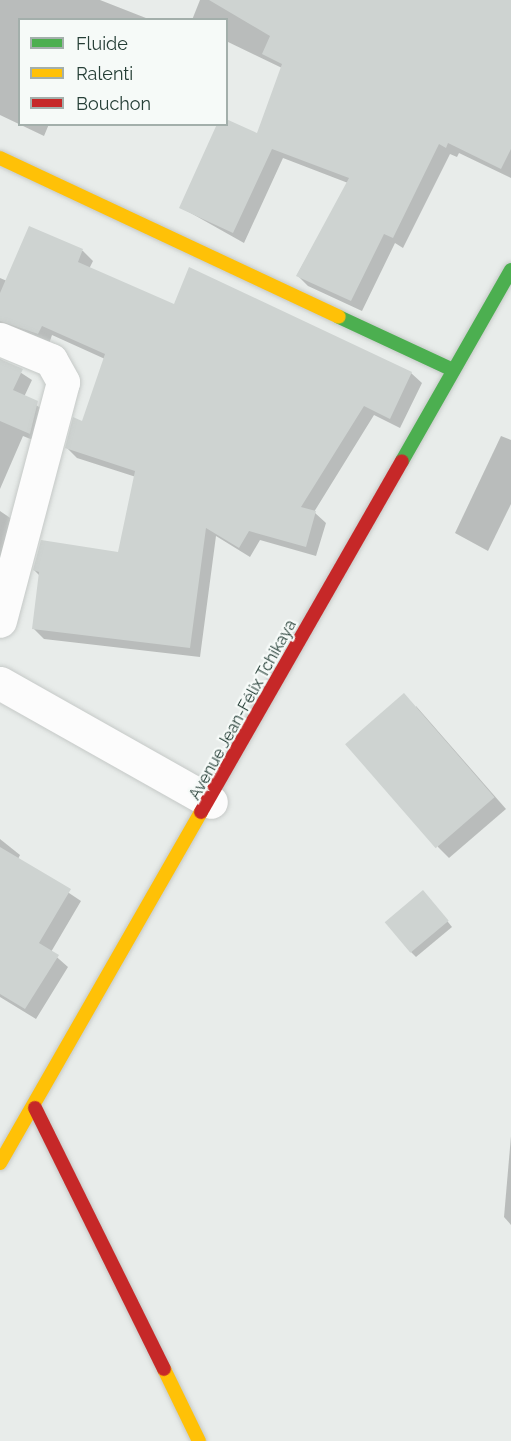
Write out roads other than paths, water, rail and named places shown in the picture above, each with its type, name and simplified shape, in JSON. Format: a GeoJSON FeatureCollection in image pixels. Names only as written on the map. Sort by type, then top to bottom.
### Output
{"type":"FeatureCollection","features":[{"type":"Feature","properties":{"kind":"street"},"geometry":{"type":"LineString","coordinates":[[0,158],[453,370]]}},
{"type":"Feature","properties":{"kind":"street","name":"Avenue Jean-Félix Tchikaya"},"geometry":{"type":"LineString","coordinates":[[0,1163],[35,1108],[211,802],[511,270]]}},
{"type":"Feature","properties":{"kind":"street"},"geometry":{"type":"LineString","coordinates":[[0,339],[51,360],[63,382],[0,621]]}},
{"type":"Feature","properties":{"kind":"street"},"geometry":{"type":"LineString","coordinates":[[0,683],[211,802]]}},
{"type":"Feature","properties":{"kind":"street"},"geometry":{"type":"LineString","coordinates":[[35,1108],[200,1441]]}}]}
